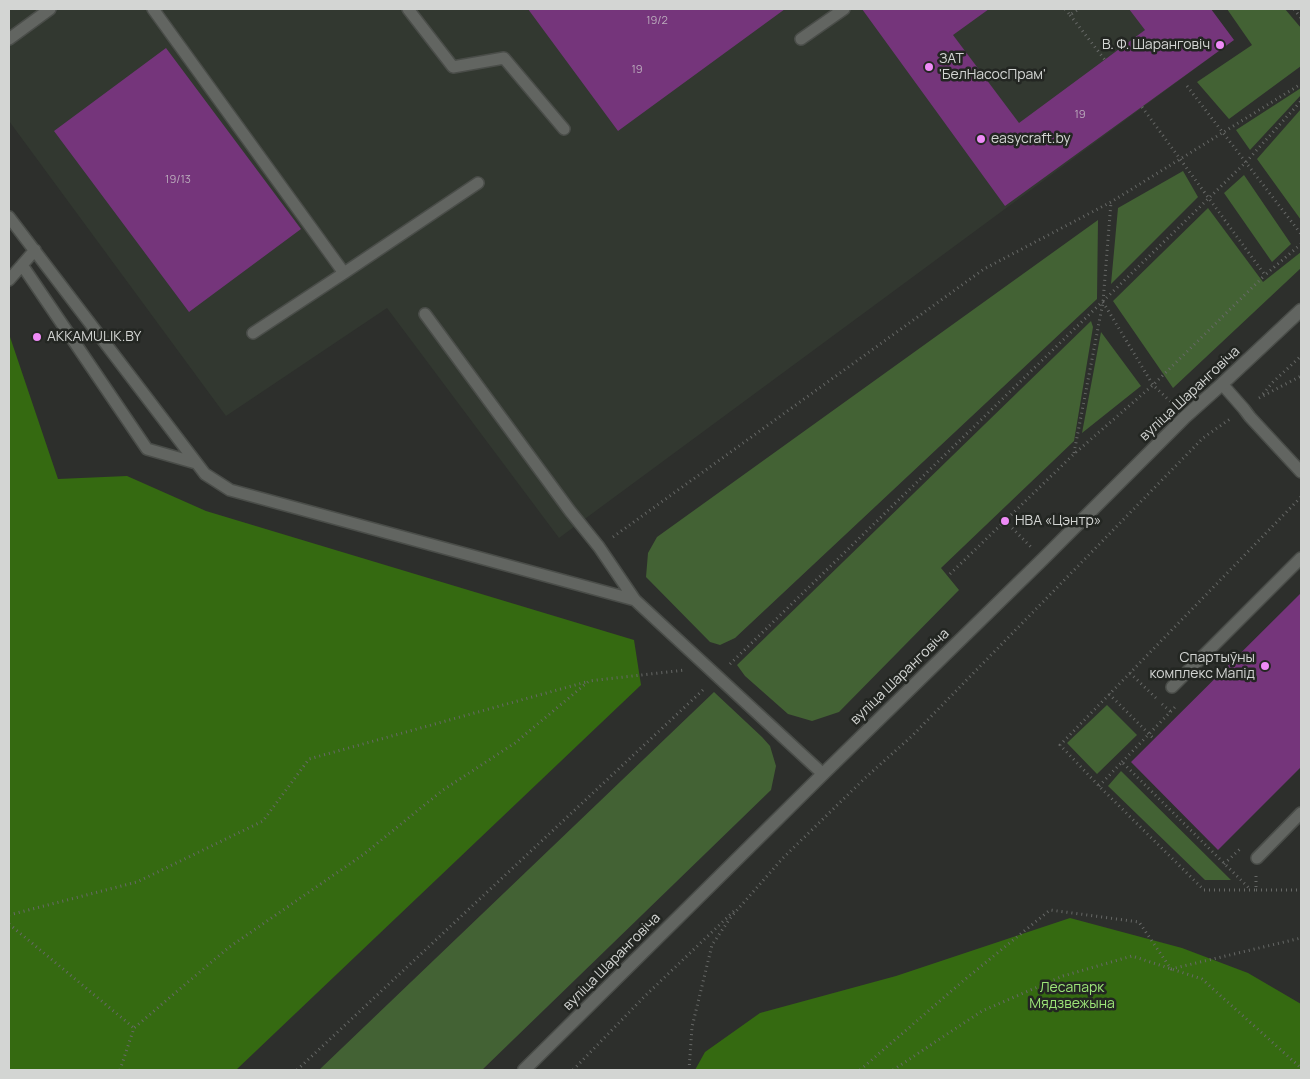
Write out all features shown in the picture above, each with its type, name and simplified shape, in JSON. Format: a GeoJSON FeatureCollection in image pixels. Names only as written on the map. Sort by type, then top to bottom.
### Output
{"type":"FeatureCollection","features":[{"type":"Feature","properties":{"kind":"main road","name":"вуліца Шаранговіча"},"geometry":{"type":"LineString","coordinates":[[524,1070],[1185,417],[1301,310]]}},
{"type":"Feature","properties":{"kind":"lane"},"geometry":{"type":"LineString","coordinates":[[9,39],[50,9]]}},
{"type":"Feature","properties":{"kind":"lane"},"geometry":{"type":"LineString","coordinates":[[153,9],[344,273]]}},
{"type":"Feature","properties":{"kind":"lane"},"geometry":{"type":"LineString","coordinates":[[408,9],[453,67],[504,58],[564,129]]}},
{"type":"Feature","properties":{"kind":"lane"},"geometry":{"type":"LineString","coordinates":[[801,39],[844,9]]}},
{"type":"Feature","properties":{"kind":"lane"},"geometry":{"type":"LineString","coordinates":[[253,333],[478,183]]}},
{"type":"Feature","properties":{"kind":"lane"},"geometry":{"type":"LineString","coordinates":[[9,216],[196,463],[205,474],[230,490],[635,600]]}},
{"type":"Feature","properties":{"kind":"lane"},"geometry":{"type":"LineString","coordinates":[[9,280],[35,250]]}},
{"type":"Feature","properties":{"kind":"lane"},"geometry":{"type":"LineString","coordinates":[[22,265],[147,449],[196,463]]}},
{"type":"Feature","properties":{"kind":"lane"},"geometry":{"type":"LineString","coordinates":[[425,314],[570,512],[599,547],[635,600],[823,774]]}},
{"type":"Feature","properties":{"kind":"lane"},"geometry":{"type":"LineString","coordinates":[[1222,384],[1301,472]]}},
{"type":"Feature","properties":{"kind":"lane"},"geometry":{"type":"LineString","coordinates":[[1172,687],[1301,558]]}},
{"type":"Feature","properties":{"kind":"lane"},"geometry":{"type":"LineString","coordinates":[[1257,858],[1301,813]]}},
{"type":"Feature","properties":{"kind":"path"},"geometry":{"type":"LineString","coordinates":[[1065,9],[1105,60]]}},
{"type":"Feature","properties":{"kind":"path"},"geometry":{"type":"LineString","coordinates":[[1070,15],[1079,9]]}},
{"type":"Feature","properties":{"kind":"path"},"geometry":{"type":"LineString","coordinates":[[1294,9],[1301,18]]}},
{"type":"Feature","properties":{"kind":"path"},"geometry":{"type":"LineString","coordinates":[[599,547],[984,269],[1111,202],[1301,84]]}},
{"type":"Feature","properties":{"kind":"path"},"geometry":{"type":"LineString","coordinates":[[1187,86],[1301,234]]}},
{"type":"Feature","properties":{"kind":"path"},"geometry":{"type":"LineString","coordinates":[[297,1070],[717,676],[1246,162],[1301,101]]}},
{"type":"Feature","properties":{"kind":"path"},"geometry":{"type":"LineString","coordinates":[[1142,107],[1265,275]]}},
{"type":"Feature","properties":{"kind":"path"},"geometry":{"type":"LineString","coordinates":[[1074,454],[1103,302],[1111,202]]}},
{"type":"Feature","properties":{"kind":"path"},"geometry":{"type":"LineString","coordinates":[[950,574],[1074,454],[1153,385],[1265,275],[1301,244]]}},
{"type":"Feature","properties":{"kind":"path"},"geometry":{"type":"LineString","coordinates":[[1103,302],[1153,385]]}},
{"type":"Feature","properties":{"kind":"path"},"geometry":{"type":"LineString","coordinates":[[1273,382],[1301,356]]}},
{"type":"Feature","properties":{"kind":"path"},"geometry":{"type":"LineString","coordinates":[[689,1070],[692,1027],[712,945],[745,900],[858,784],[912,736],[1203,438],[1260,397],[1301,376]]}},
{"type":"Feature","properties":{"kind":"path"},"geometry":{"type":"LineString","coordinates":[[1301,497],[1060,745],[1204,890],[1301,890]]}},
{"type":"Feature","properties":{"kind":"path"},"geometry":{"type":"LineString","coordinates":[[1005,521],[1043,558]]}},
{"type":"Feature","properties":{"kind":"path"},"geometry":{"type":"LineString","coordinates":[[9,915],[137,882],[263,821],[308,759],[589,681],[708,668]]}},
{"type":"Feature","properties":{"kind":"path"},"geometry":{"type":"LineString","coordinates":[[1130,673],[1171,712]]}},
{"type":"Feature","properties":{"kind":"path"},"geometry":{"type":"LineString","coordinates":[[120,1070],[134,1028],[228,948],[364,854],[443,790],[515,744],[589,681]]}},
{"type":"Feature","properties":{"kind":"path"},"geometry":{"type":"LineString","coordinates":[[1109,694],[1154,739]]}},
{"type":"Feature","properties":{"kind":"path"},"geometry":{"type":"LineString","coordinates":[[1099,786],[1122,762],[1250,890]]}},
{"type":"Feature","properties":{"kind":"path"},"geometry":{"type":"LineString","coordinates":[[1256,890],[1257,858]]}},
{"type":"Feature","properties":{"kind":"path"},"geometry":{"type":"LineString","coordinates":[[572,1070],[644,996],[745,900]]}},
{"type":"Feature","properties":{"kind":"path"},"geometry":{"type":"LineString","coordinates":[[860,1070],[963,980],[1050,910],[1139,922],[1171,969]]}},
{"type":"Feature","properties":{"kind":"path"},"geometry":{"type":"LineString","coordinates":[[9,924],[134,1028]]}},
{"type":"Feature","properties":{"kind":"path"},"geometry":{"type":"LineString","coordinates":[[1171,969],[1301,938]]}},
{"type":"Feature","properties":{"kind":"path"},"geometry":{"type":"LineString","coordinates":[[893,1070],[982,1011],[1063,976],[1132,956],[1202,979],[1301,1068]]}},
{"type":"Feature","properties":{"kind":"shaded area"},"geometry":{"type":"Polygon","coordinates":[[[9,9],[1211,9],[1234,40],[559,538],[387,308],[226,416],[9,121],[9,9]]]}},
{"type":"Feature","properties":{"kind":"green space"},"geometry":{"type":"Polygon","coordinates":[[[1227,9],[1285,9],[1301,28],[1301,66],[1229,119],[1197,82],[1252,45],[1227,9]]]}},
{"type":"Feature","properties":{"kind":"green space"},"geometry":{"type":"Polygon","coordinates":[[[1301,88],[1301,95],[1250,150],[1236,130],[1301,88]]]}},
{"type":"Feature","properties":{"kind":"green space"},"geometry":{"type":"Polygon","coordinates":[[[1301,109],[1301,220],[1257,159],[1301,109]]]}},
{"type":"Feature","properties":{"kind":"green space"},"geometry":{"type":"Polygon","coordinates":[[[1183,171],[1198,197],[1111,284],[1118,208],[1183,171]]]}},
{"type":"Feature","properties":{"kind":"green space"},"geometry":{"type":"Polygon","coordinates":[[[1244,175],[1291,244],[1272,262],[1224,193],[1244,175]]]}},
{"type":"Feature","properties":{"kind":"green space"},"geometry":{"type":"Polygon","coordinates":[[[1208,208],[1263,282],[1301,252],[1301,268],[1173,388],[1113,301],[1208,208]]]}},
{"type":"Feature","properties":{"kind":"green space"},"geometry":{"type":"Polygon","coordinates":[[[1098,220],[1097,299],[735,638],[720,645],[710,642],[646,577],[648,553],[657,537],[1098,220]]]}},
{"type":"Feature","properties":{"kind":"green space"},"geometry":{"type":"Polygon","coordinates":[[[1091,321],[1093,327],[1074,441],[941,568],[959,590],[839,712],[812,721],[788,714],[745,676],[737,665],[1091,321]]]}},
{"type":"Feature","properties":{"kind":"green space"},"geometry":{"type":"Polygon","coordinates":[[[1101,332],[1141,386],[1082,433],[1101,332]]]}},
{"type":"Feature","properties":{"kind":"green space"},"geometry":{"type":"Polygon","coordinates":[[[9,334],[58,479],[127,476],[206,511],[634,640],[641,685],[236,1070],[9,1070],[9,334]]]}},
{"type":"Feature","properties":{"kind":"green space"},"geometry":{"type":"Polygon","coordinates":[[[714,692],[770,746],[776,766],[771,790],[482,1070],[319,1070],[714,692]]]}},
{"type":"Feature","properties":{"kind":"green space"},"geometry":{"type":"Polygon","coordinates":[[[1107,705],[1137,735],[1097,774],[1067,743],[1107,705]]]}},
{"type":"Feature","properties":{"kind":"green space"},"geometry":{"type":"Polygon","coordinates":[[[1121,771],[1231,880],[1205,880],[1108,786],[1121,771]]]}},
{"type":"Feature","properties":{"kind":"green space","name":"Лесапарк Мядзвежына"},"geometry":{"type":"Polygon","coordinates":[[[1070,918],[1182,948],[1248,973],[1301,1004],[1301,1070],[695,1070],[705,1052],[760,1013],[896,976],[1070,918]]]}},
{"type":"Feature","properties":{"kind":"building"},"geometry":{"type":"Polygon","coordinates":[[[528,9],[785,9],[618,131],[528,9]]]}},
{"type":"Feature","properties":{"kind":"building"},"geometry":{"type":"Polygon","coordinates":[[[862,9],[989,9],[953,35],[1019,123],[1145,30],[1129,9],[1211,9],[1234,40],[1005,206],[862,9]]]}},
{"type":"Feature","properties":{"kind":"building"},"geometry":{"type":"Polygon","coordinates":[[[166,48],[301,229],[189,312],[54,131],[166,48]]]}},
{"type":"Feature","properties":{"kind":"building","name":"Спартыўны комплекс Мапід"},"geometry":{"type":"Polygon","coordinates":[[[1301,593],[1301,767],[1218,850],[1131,762],[1301,593]]]}},
{"type":"Feature","properties":{"kind":"place","name":"В. Ф. Шаранговіч"},"geometry":{"type":"Point","coordinates":[1220,45]}},
{"type":"Feature","properties":{"kind":"place","name":"ЗАТ 'БелНасосПрам'"},"geometry":{"type":"Point","coordinates":[929,67]}},
{"type":"Feature","properties":{"kind":"place","name":"easycraft.by"},"geometry":{"type":"Point","coordinates":[981,139]}},
{"type":"Feature","properties":{"kind":"place","name":"AKKAMULIK.BY"},"geometry":{"type":"Point","coordinates":[37,337]}},
{"type":"Feature","properties":{"kind":"place","name":"НВА «Цэнтр»"},"geometry":{"type":"Point","coordinates":[1005,521]}},
{"type":"Feature","properties":{"kind":"place","name":"Спартыўны комплекс Мапід"},"geometry":{"type":"Point","coordinates":[1265,666]}}]}
